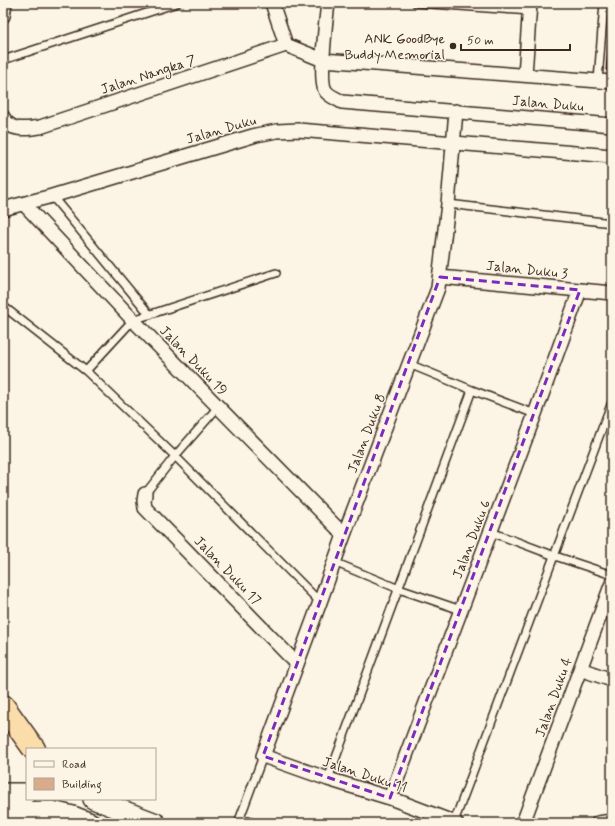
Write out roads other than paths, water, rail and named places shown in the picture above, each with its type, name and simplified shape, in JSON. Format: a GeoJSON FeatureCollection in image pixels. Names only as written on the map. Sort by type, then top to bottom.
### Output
{"type":"FeatureCollection","features":[{"type":"Feature","properties":{"kind":"highway"},"geometry":{"type":"LineString","coordinates":[[3,706],[33,748]]}},
{"type":"Feature","properties":{"kind":"street"},"geometry":{"type":"LineString","coordinates":[[3,16],[5,3]]}},
{"type":"Feature","properties":{"kind":"street"},"geometry":{"type":"LineString","coordinates":[[272,3],[286,45],[323,60],[612,82]]}},
{"type":"Feature","properties":{"kind":"street"},"geometry":{"type":"LineString","coordinates":[[323,60],[328,3]]}},
{"type":"Feature","properties":{"kind":"street"},"geometry":{"type":"LineString","coordinates":[[525,75],[530,7]]}},
{"type":"Feature","properties":{"kind":"street","name":"Jalan Nangka 7"},"geometry":{"type":"LineString","coordinates":[[3,117],[10,126],[19,129],[40,127],[286,45]]}},
{"type":"Feature","properties":{"kind":"street","name":"Jalan Duku"},"geometry":{"type":"LineString","coordinates":[[323,60],[324,89],[329,95],[342,102],[612,125]]}},
{"type":"Feature","properties":{"kind":"street","name":"Jalan Duku 8"},"geometry":{"type":"LineString","coordinates":[[263,756],[344,535],[438,288],[448,204],[456,111]]}},
{"type":"Feature","properties":{"kind":"street","name":"Jalan Duku"},"geometry":{"type":"LineString","coordinates":[[3,209],[52,196],[256,135],[277,131],[298,130],[612,156]]}},
{"type":"Feature","properties":{"kind":"street","name":"Jalan Duku 19"},"geometry":{"type":"LineString","coordinates":[[24,204],[133,320],[344,535]]}},
{"type":"Feature","properties":{"kind":"street","name":"Jalan Duku 3"},"geometry":{"type":"LineString","coordinates":[[440,277],[612,293]]}},
{"type":"Feature","properties":{"kind":"street","name":"Jalan Duku 6"},"geometry":{"type":"LineString","coordinates":[[390,798],[491,532],[580,290]]}},
{"type":"Feature","properties":{"kind":"street","name":"Jalan Duku 17"},"geometry":{"type":"LineString","coordinates":[[146,494],[144,501],[145,508],[297,664]]}},
{"type":"Feature","properties":{"kind":"street","name":"Jalan Duku 4"},"geometry":{"type":"LineString","coordinates":[[523,823],[580,668],[608,605],[612,583]]}},
{"type":"Feature","properties":{"kind":"street"},"geometry":{"type":"LineString","coordinates":[[580,668],[612,680]]}},
{"type":"Feature","properties":{"kind":"street","name":"Jalan Duku 11"},"geometry":{"type":"LineString","coordinates":[[263,756],[328,779],[390,798],[455,823]]}},
{"type":"Feature","properties":{"kind":"street"},"geometry":{"type":"LineString","coordinates":[[3,793],[26,793]]}},
{"type":"Feature","properties":{"kind":"street"},"geometry":{"type":"LineString","coordinates":[[97,800],[156,823]]}},
{"type":"Feature","properties":{"kind":"street"},"geometry":{"type":"LineString","coordinates":[[3,812],[52,811],[73,816],[91,823]]}},
{"type":"Feature","properties":{"kind":"street"},"geometry":{"type":"LineString","coordinates":[[598,823],[612,822]]}},
{"type":"Feature","properties":{"kind":"lane"},"geometry":{"type":"LineString","coordinates":[[3,60],[177,3]]}},
{"type":"Feature","properties":{"kind":"lane"},"geometry":{"type":"LineString","coordinates":[[416,3],[530,7]]}},
{"type":"Feature","properties":{"kind":"lane"},"geometry":{"type":"LineString","coordinates":[[598,81],[604,3]]}},
{"type":"Feature","properties":{"kind":"lane"},"geometry":{"type":"LineString","coordinates":[[52,196],[150,315]]}},
{"type":"Feature","properties":{"kind":"lane"},"geometry":{"type":"LineString","coordinates":[[448,204],[612,223]]}},
{"type":"Feature","properties":{"kind":"lane"},"geometry":{"type":"LineString","coordinates":[[86,371],[133,320],[276,273]]}},
{"type":"Feature","properties":{"kind":"lane"},"geometry":{"type":"LineString","coordinates":[[3,306],[86,371],[175,456],[320,602]]}},
{"type":"Feature","properties":{"kind":"lane"},"geometry":{"type":"LineString","coordinates":[[409,364],[535,414]]}},
{"type":"Feature","properties":{"kind":"lane"},"geometry":{"type":"LineString","coordinates":[[328,779],[472,390]]}},
{"type":"Feature","properties":{"kind":"lane"},"geometry":{"type":"LineString","coordinates":[[455,823],[612,402]]}},
{"type":"Feature","properties":{"kind":"lane"},"geometry":{"type":"LineString","coordinates":[[146,494],[175,456],[218,407]]}},
{"type":"Feature","properties":{"kind":"lane"},"geometry":{"type":"LineString","coordinates":[[491,532],[612,575]]}},
{"type":"Feature","properties":{"kind":"lane"},"geometry":{"type":"LineString","coordinates":[[334,562],[399,589],[461,610]]}},
{"type":"Feature","properties":{"kind":"lane"},"geometry":{"type":"LineString","coordinates":[[253,823],[240,818],[263,756]]}},
{"type":"Feature","properties":{"kind":"place","name":"ANK GoodBye Buddy Memorial"},"geometry":{"type":"Point","coordinates":[453,46]}}]}
